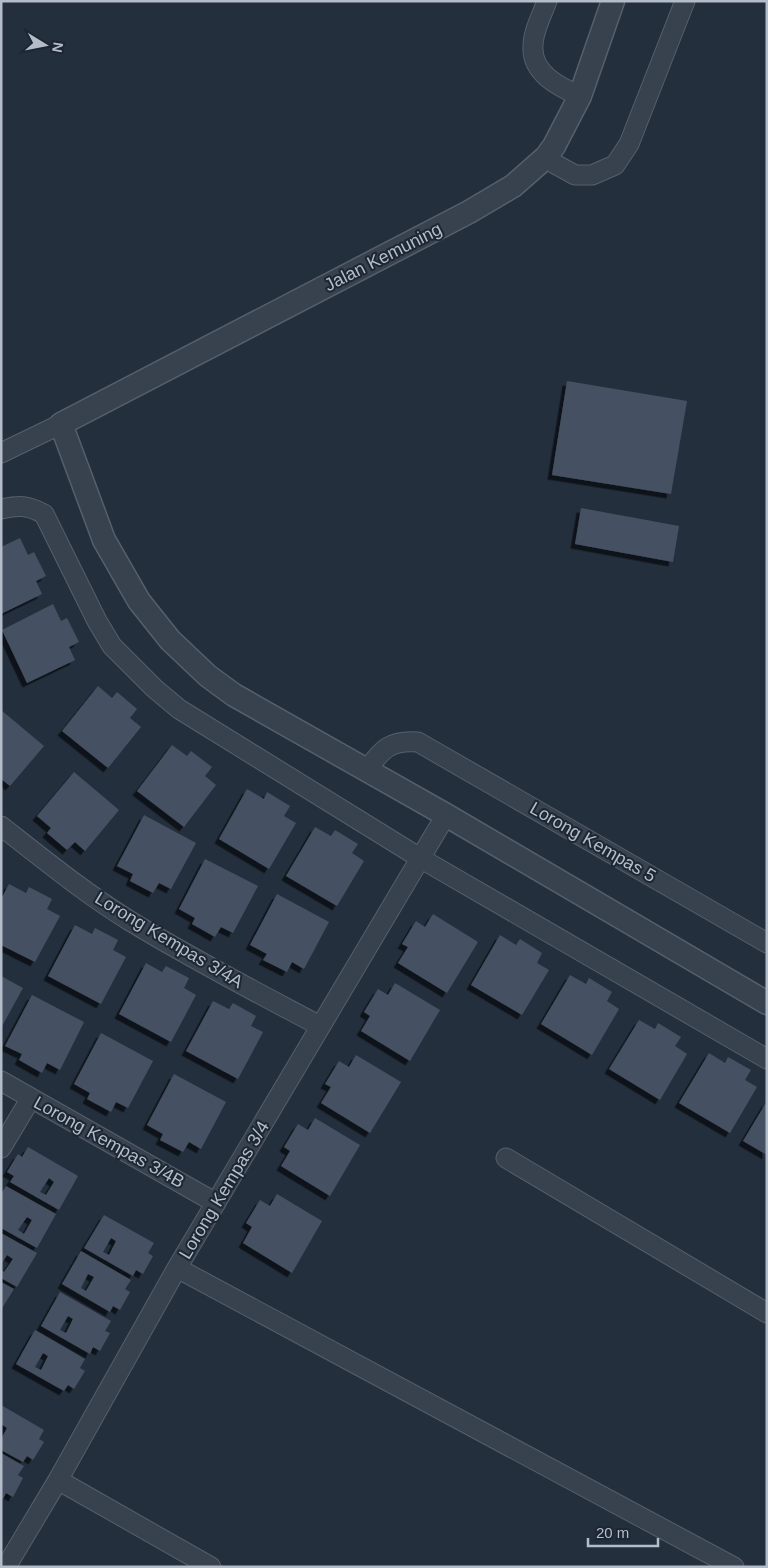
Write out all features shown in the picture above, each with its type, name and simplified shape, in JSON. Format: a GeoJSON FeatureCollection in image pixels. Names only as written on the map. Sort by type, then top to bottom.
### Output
{"type":"FeatureCollection","features":[{"type":"Feature","properties":{"kind":"street"},"geometry":{"type":"LineString","coordinates":[[547,1],[532,45],[534,58],[538,69],[548,78],[562,89],[580,96]]}},
{"type":"Feature","properties":{"kind":"street","name":"Jalan Kemuning"},"geometry":{"type":"LineString","coordinates":[[61,424],[469,212],[513,186],[546,157],[554,146],[580,96],[613,1]]}},
{"type":"Feature","properties":{"kind":"street"},"geometry":{"type":"LineString","coordinates":[[546,157],[575,175],[592,175],[615,165],[629,144],[685,1]]}},
{"type":"Feature","properties":{"kind":"street"},"geometry":{"type":"LineString","coordinates":[[1,453],[61,424],[104,540],[139,601],[170,640],[208,676],[234,696],[446,815],[767,1003]]}},
{"type":"Feature","properties":{"kind":"street"},"geometry":{"type":"LineString","coordinates":[[1,510],[20,505],[44,514],[112,646],[154,688],[179,709],[420,858],[767,1060]]}},
{"type":"Feature","properties":{"kind":"street","name":"Lorong Kempas 5"},"geometry":{"type":"LineString","coordinates":[[367,770],[380,751],[392,744],[404,741],[418,742],[767,943]]}},
{"type":"Feature","properties":{"kind":"street","name":"Lorong Kempas 3/4"},"geometry":{"type":"LineString","coordinates":[[6,1567],[58,1480],[177,1268],[446,815]]}},
{"type":"Feature","properties":{"kind":"street","name":"Lorong Kempas 3/4A"},"geometry":{"type":"LineString","coordinates":[[1,826],[69,878],[129,920],[196,959],[320,1026]]}},
{"type":"Feature","properties":{"kind":"street","name":"Lorong Kempas 3/4B"},"geometry":{"type":"LineString","coordinates":[[1,1081],[216,1203]]}},
{"type":"Feature","properties":{"kind":"street"},"geometry":{"type":"LineString","coordinates":[[1,1148],[31,1098]]}},
{"type":"Feature","properties":{"kind":"street"},"geometry":{"type":"LineString","coordinates":[[506,1158],[767,1314]]}},
{"type":"Feature","properties":{"kind":"street"},"geometry":{"type":"LineString","coordinates":[[177,1268],[734,1567]]}},
{"type":"Feature","properties":{"kind":"street"},"geometry":{"type":"LineString","coordinates":[[58,1480],[211,1567]]}},
{"type":"Feature","properties":{"kind":"building"},"geometry":{"type":"Polygon","coordinates":[[[567,381],[687,401],[671,494],[552,475],[567,381]]]}},
{"type":"Feature","properties":{"kind":"building"},"geometry":{"type":"Polygon","coordinates":[[[581,508],[679,526],[673,562],[575,544],[581,508]]]}},
{"type":"Feature","properties":{"kind":"building"},"geometry":{"type":"Polygon","coordinates":[[[20,538],[28,555],[34,552],[46,576],[36,581],[42,594],[1,614],[1,547],[20,538]]]}},
{"type":"Feature","properties":{"kind":"building"},"geometry":{"type":"Polygon","coordinates":[[[53,604],[61,621],[67,618],[79,642],[69,647],[75,660],[27,683],[2,630],[53,604]]]}},
{"type":"Feature","properties":{"kind":"building"},"geometry":{"type":"Polygon","coordinates":[[[98,686],[112,698],[117,692],[137,709],[130,718],[141,727],[108,768],[62,731],[98,686]]]}},
{"type":"Feature","properties":{"kind":"building"},"geometry":{"type":"Polygon","coordinates":[[[1,710],[44,746],[10,786],[1,779],[1,710]]]}},
{"type":"Feature","properties":{"kind":"building"},"geometry":{"type":"Polygon","coordinates":[[[172,745],[187,756],[191,751],[212,767],[205,776],[216,785],[184,827],[137,791],[172,745]]]}},
{"type":"Feature","properties":{"kind":"building"},"geometry":{"type":"Polygon","coordinates":[[[74,772],[119,810],[85,851],[75,842],[67,850],[47,833],[51,828],[37,816],[74,772]]]}},
{"type":"Feature","properties":{"kind":"building"},"geometry":{"type":"Polygon","coordinates":[[[247,789],[264,799],[267,792],[290,806],[284,816],[296,823],[269,869],[219,839],[247,789]]]}},
{"type":"Feature","properties":{"kind":"building"},"geometry":{"type":"Polygon","coordinates":[[[144,815],[196,843],[171,889],[159,883],[153,893],[130,881],[133,874],[117,866],[144,815]]]}},
{"type":"Feature","properties":{"kind":"building"},"geometry":{"type":"Polygon","coordinates":[[[315,827],[331,836],[335,830],[358,844],[352,853],[364,861],[337,906],[286,876],[315,827]]]}},
{"type":"Feature","properties":{"kind":"building"},"geometry":{"type":"Polygon","coordinates":[[[205,859],[258,886],[233,933],[221,927],[215,937],[192,924],[195,918],[179,909],[205,859]]]}},
{"type":"Feature","properties":{"kind":"building"},"geometry":{"type":"Polygon","coordinates":[[[9,884],[26,893],[29,887],[52,899],[47,909],[60,916],[35,962],[1,945],[1,899],[9,884]]]}},
{"type":"Feature","properties":{"kind":"building"},"geometry":{"type":"Polygon","coordinates":[[[277,894],[329,922],[304,969],[292,962],[287,972],[263,960],[267,954],[250,945],[277,894]]]}},
{"type":"Feature","properties":{"kind":"building"},"geometry":{"type":"Polygon","coordinates":[[[433,914],[478,942],[447,993],[398,963],[408,947],[402,944],[416,921],[425,927],[433,914]]]}},
{"type":"Feature","properties":{"kind":"building"},"geometry":{"type":"Polygon","coordinates":[[[75,925],[92,934],[95,928],[118,940],[113,950],[126,957],[101,1004],[48,976],[75,925]]]}},
{"type":"Feature","properties":{"kind":"building"},"geometry":{"type":"Polygon","coordinates":[[[500,935],[516,945],[520,939],[542,953],[537,963],[549,970],[522,1015],[471,985],[500,935]]]}},
{"type":"Feature","properties":{"kind":"building"},"geometry":{"type":"Polygon","coordinates":[[[146,963],[162,972],[166,966],[189,978],[184,988],[196,995],[171,1042],[119,1014],[146,963]]]}},
{"type":"Feature","properties":{"kind":"building"},"geometry":{"type":"Polygon","coordinates":[[[570,975],[586,984],[589,978],[612,992],[607,1001],[619,1009],[592,1055],[541,1024],[570,975]]]}},
{"type":"Feature","properties":{"kind":"building"},"geometry":{"type":"Polygon","coordinates":[[[1,976],[23,988],[1,1028],[1,976]]]}},
{"type":"Feature","properties":{"kind":"building"},"geometry":{"type":"Polygon","coordinates":[[[395,983],[440,1010],[410,1061],[361,1031],[370,1016],[364,1012],[378,989],[388,995],[395,983]]]}},
{"type":"Feature","properties":{"kind":"building"},"geometry":{"type":"Polygon","coordinates":[[[32,995],[84,1022],[60,1070],[47,1063],[42,1073],[19,1060],[22,1054],[5,1046],[32,995]]]}},
{"type":"Feature","properties":{"kind":"building"},"geometry":{"type":"Polygon","coordinates":[[[213,1001],[229,1009],[233,1003],[256,1016],[251,1026],[263,1032],[238,1079],[186,1051],[213,1001]]]}},
{"type":"Feature","properties":{"kind":"building"},"geometry":{"type":"Polygon","coordinates":[[[639,1020],[655,1029],[658,1023],[681,1037],[675,1046],[687,1054],[660,1100],[609,1069],[639,1020]]]}},
{"type":"Feature","properties":{"kind":"building"},"geometry":{"type":"Polygon","coordinates":[[[101,1033],[153,1061],[128,1108],[116,1102],[111,1112],[87,1099],[90,1093],[74,1084],[101,1033]]]}},
{"type":"Feature","properties":{"kind":"building"},"geometry":{"type":"Polygon","coordinates":[[[709,1053],[725,1063],[728,1057],[751,1070],[745,1080],[757,1087],[730,1133],[679,1103],[709,1053]]]}},
{"type":"Feature","properties":{"kind":"building"},"geometry":{"type":"Polygon","coordinates":[[[356,1055],[401,1082],[370,1133],[321,1103],[331,1087],[325,1084],[339,1061],[349,1067],[356,1055]]]}},
{"type":"Feature","properties":{"kind":"building"},"geometry":{"type":"Polygon","coordinates":[[[174,1074],[226,1102],[201,1149],[189,1142],[183,1152],[160,1140],[163,1134],[147,1125],[174,1074]]]}},
{"type":"Feature","properties":{"kind":"building"},"geometry":{"type":"Polygon","coordinates":[[[767,1101],[767,1155],[743,1141],[767,1101]]]}},
{"type":"Feature","properties":{"kind":"building"},"geometry":{"type":"Polygon","coordinates":[[[315,1118],[360,1145],[330,1196],[281,1166],[290,1151],[284,1147],[298,1124],[308,1130],[315,1118]]]}},
{"type":"Feature","properties":{"kind":"building"},"geometry":{"type":"Polygon","coordinates":[[[28,1147],[78,1176],[59,1210],[10,1182],[14,1176],[7,1172],[18,1154],[22,1157],[28,1147]],[[49,1178],[40,1192],[46,1195],[54,1182],[49,1178]]]}},
{"type":"Feature","properties":{"kind":"building"},"geometry":{"type":"Polygon","coordinates":[[[6,1186],[56,1214],[37,1248],[1,1228],[1,1194],[6,1186]],[[27,1217],[18,1230],[24,1234],[32,1220],[27,1217]]]}},
{"type":"Feature","properties":{"kind":"building"},"geometry":{"type":"Polygon","coordinates":[[[277,1194],[322,1221],[292,1273],[243,1243],[252,1227],[246,1223],[260,1200],[270,1206],[277,1194]]]}},
{"type":"Feature","properties":{"kind":"building"},"geometry":{"type":"Polygon","coordinates":[[[104,1215],[154,1243],[148,1253],[153,1256],[143,1274],[136,1270],[133,1276],[84,1248],[104,1215]],[[111,1238],[103,1252],[109,1255],[116,1241],[111,1238]]]}},
{"type":"Feature","properties":{"kind":"building"},"geometry":{"type":"Polygon","coordinates":[[[1,1233],[37,1253],[17,1287],[1,1278],[1,1270],[4,1272],[13,1259],[7,1255],[1,1265],[1,1233]]]}},
{"type":"Feature","properties":{"kind":"building"},"geometry":{"type":"Polygon","coordinates":[[[81,1251],[131,1280],[125,1289],[130,1292],[120,1310],[113,1306],[110,1312],[62,1284],[81,1251]],[[88,1274],[81,1288],[86,1291],[94,1277],[88,1274]]]}},
{"type":"Feature","properties":{"kind":"building"},"geometry":{"type":"Polygon","coordinates":[[[1,1282],[14,1289],[1,1310],[1,1282]]]}},
{"type":"Feature","properties":{"kind":"building"},"geometry":{"type":"Polygon","coordinates":[[[60,1292],[111,1321],[105,1331],[110,1333],[100,1351],[93,1347],[90,1354],[41,1326],[60,1292]],[[68,1316],[60,1330],[66,1333],[73,1319],[68,1316]]]}},
{"type":"Feature","properties":{"kind":"building"},"geometry":{"type":"Polygon","coordinates":[[[35,1330],[85,1359],[80,1368],[85,1371],[74,1389],[68,1385],[64,1391],[16,1364],[35,1330]],[[43,1353],[35,1367],[41,1370],[48,1356],[43,1353]]]}},
{"type":"Feature","properties":{"kind":"building"},"geometry":{"type":"Polygon","coordinates":[[[1,1405],[44,1430],[39,1439],[44,1442],[33,1460],[27,1456],[23,1462],[1,1450],[1,1439],[7,1428],[1,1424],[1,1405]]]}},
{"type":"Feature","properties":{"kind":"building"},"geometry":{"type":"Polygon","coordinates":[[[1,1453],[24,1466],[18,1475],[23,1478],[13,1497],[6,1493],[3,1499],[1,1498],[1,1453]]]}}]}
